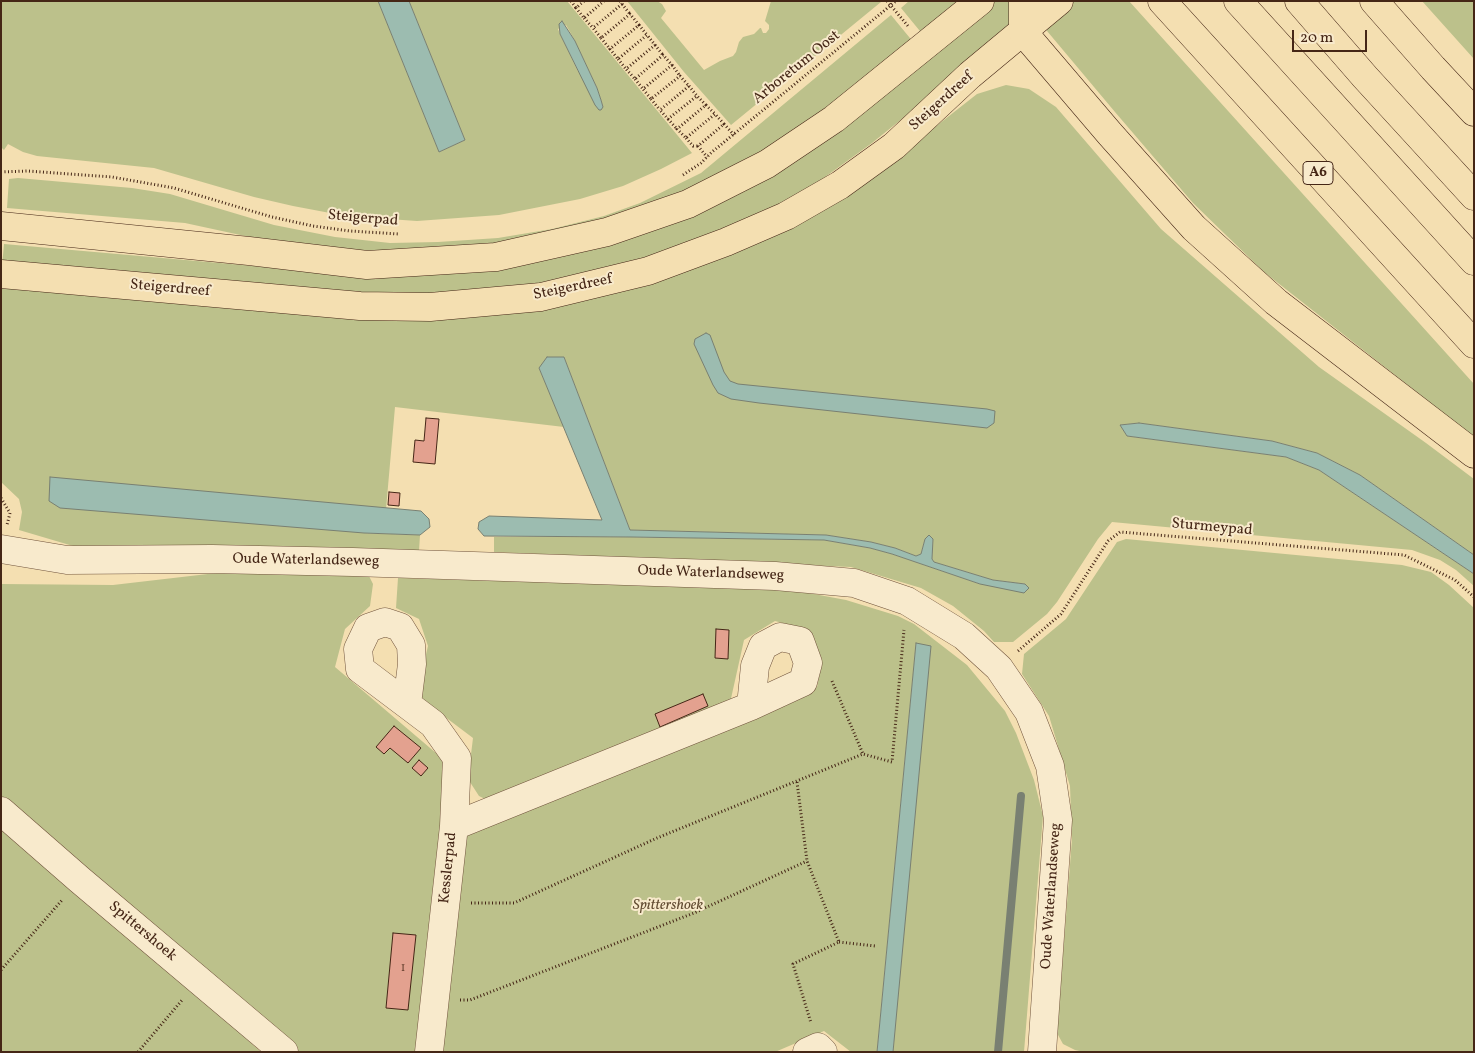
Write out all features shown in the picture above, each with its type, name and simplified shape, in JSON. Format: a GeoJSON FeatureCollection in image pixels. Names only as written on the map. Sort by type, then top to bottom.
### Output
{"type":"FeatureCollection","features":[{"type":"Feature","properties":{"kind":"main road"},"geometry":{"type":"LineString","coordinates":[[1,226],[367,265],[496,257],[607,232],[688,204],[767,164],[834,119],[980,1]]}},
{"type":"Feature","properties":{"kind":"main road"},"geometry":{"type":"LineString","coordinates":[[1023,1],[1023,32],[1194,228],[1276,302],[1474,454]]}},
{"type":"Feature","properties":{"kind":"main road","name":"Steigerdreef"},"geometry":{"type":"LineString","coordinates":[[1,274],[360,306],[430,307],[541,297],[648,271],[726,242],[786,216],[840,185],[894,146],[970,75],[1059,1]]}},
{"type":"Feature","properties":{"kind":"main road","name":"A6"},"geometry":{"type":"LineString","coordinates":[[1162,1],[1474,344]]}},
{"type":"Feature","properties":{"kind":"main road"},"geometry":{"type":"LineString","coordinates":[[1238,1],[1474,261]]}},
{"type":"Feature","properties":{"kind":"main road"},"geometry":{"type":"LineString","coordinates":[[1299,1],[1365,77],[1474,196]]}},
{"type":"Feature","properties":{"kind":"main road"},"geometry":{"type":"LineString","coordinates":[[1374,1],[1474,112]]}},
{"type":"Feature","properties":{"kind":"street","name":"Oude Waterlandseweg"},"geometry":{"type":"LineString","coordinates":[[1,550],[67,560],[212,559],[354,562],[775,576],[854,583],[907,601],[964,636],[999,668],[1029,712],[1050,766],[1058,820],[1042,1052]]}},
{"type":"Feature","properties":{"kind":"street"},"geometry":{"type":"LineString","coordinates":[[454,826],[751,706],[803,682],[808,664],[800,641],[780,637],[763,646],[755,666],[751,706]]}},
{"type":"Feature","properties":{"kind":"street","name":"Kesslerpad"},"geometry":{"type":"LineString","coordinates":[[408,704],[433,724],[457,758],[454,826],[428,1052]]}},
{"type":"Feature","properties":{"kind":"street","name":"Spittershoek"},"geometry":{"type":"LineString","coordinates":[[1,811],[284,1052]]}},
{"type":"Feature","properties":{"kind":"path"},"geometry":{"type":"LineString","coordinates":[[571,1],[660,110],[693,146],[698,146],[707,157],[681,176]]}},
{"type":"Feature","properties":{"kind":"path"},"geometry":{"type":"LineString","coordinates":[[576,8],[584,1]]}},
{"type":"Feature","properties":{"kind":"path"},"geometry":{"type":"LineString","coordinates":[[584,18],[604,1]]}},
{"type":"Feature","properties":{"kind":"path"},"geometry":{"type":"LineString","coordinates":[[888,1],[924,46]]}},
{"type":"Feature","properties":{"kind":"path","name":"Arboretum Oost"},"geometry":{"type":"LineString","coordinates":[[707,157],[896,1]]}},
{"type":"Feature","properties":{"kind":"path"},"geometry":{"type":"LineString","coordinates":[[593,28],[621,3],[697,96],[734,135]]}},
{"type":"Feature","properties":{"kind":"path"},"geometry":{"type":"LineString","coordinates":[[601,38],[630,14]]}},
{"type":"Feature","properties":{"kind":"path"},"geometry":{"type":"LineString","coordinates":[[610,48],[639,24]]}},
{"type":"Feature","properties":{"kind":"path"},"geometry":{"type":"LineString","coordinates":[[618,59],[647,34]]}},
{"type":"Feature","properties":{"kind":"path"},"geometry":{"type":"LineString","coordinates":[[626,69],[655,45]]}},
{"type":"Feature","properties":{"kind":"path"},"geometry":{"type":"LineString","coordinates":[[634,79],[663,55]]}},
{"type":"Feature","properties":{"kind":"path"},"geometry":{"type":"LineString","coordinates":[[643,89],[672,65]]}},
{"type":"Feature","properties":{"kind":"path"},"geometry":{"type":"LineString","coordinates":[[651,99],[680,76]]}},
{"type":"Feature","properties":{"kind":"path"},"geometry":{"type":"LineString","coordinates":[[660,110],[689,86]]}},
{"type":"Feature","properties":{"kind":"path"},"geometry":{"type":"LineString","coordinates":[[668,119],[697,96]]}},
{"type":"Feature","properties":{"kind":"path"},"geometry":{"type":"LineString","coordinates":[[678,129],[706,105]]}},
{"type":"Feature","properties":{"kind":"path"},"geometry":{"type":"LineString","coordinates":[[686,138],[715,114]]}},
{"type":"Feature","properties":{"kind":"path"},"geometry":{"type":"LineString","coordinates":[[698,146],[724,124]]}},
{"type":"Feature","properties":{"kind":"path","name":"Steigerpad"},"geometry":{"type":"LineString","coordinates":[[1,172],[28,171],[112,177],[174,188],[272,218],[350,231],[406,235]]}},
{"type":"Feature","properties":{"kind":"path","name":"Sturmeypad"},"geometry":{"type":"LineString","coordinates":[[999,668],[1061,614],[1108,541],[1120,532],[1404,555],[1456,580],[1474,597]]}},
{"type":"Feature","properties":{"kind":"path"},"geometry":{"type":"LineString","coordinates":[[445,903],[514,903],[658,838],[863,754],[892,762],[907,601]]}},
{"type":"Feature","properties":{"kind":"path"},"geometry":{"type":"LineString","coordinates":[[803,682],[830,677],[863,754]]}},
{"type":"Feature","properties":{"kind":"path"},"geometry":{"type":"LineString","coordinates":[[797,782],[807,861],[839,942]]}},
{"type":"Feature","properties":{"kind":"path"},"geometry":{"type":"LineString","coordinates":[[434,1001],[470,1000],[694,913],[807,861]]}},
{"type":"Feature","properties":{"kind":"path"},"geometry":{"type":"LineString","coordinates":[[1,970],[80,880]]}},
{"type":"Feature","properties":{"kind":"path"},"geometry":{"type":"LineString","coordinates":[[816,1050],[793,964],[839,942],[875,946]]}},
{"type":"Feature","properties":{"kind":"path"},"geometry":{"type":"LineString","coordinates":[[138,1052],[200,980]]}},
{"type":"Feature","properties":{"kind":"green space"},"geometry":{"type":"Polygon","coordinates":[[[1,1],[378,1],[439,152],[465,140],[409,1],[567,1],[692,153],[623,186],[580,199],[499,215],[417,221],[346,216],[254,197],[154,168],[37,156],[23,152],[8,144],[4,150],[1,147],[1,1]],[[566,25],[558,29],[578,71],[603,107],[597,88],[566,25]]]}},
{"type":"Feature","properties":{"kind":"green space"},"geometry":{"type":"Polygon","coordinates":[[[627,1],[657,1],[662,4],[666,11],[661,18],[704,70],[733,56],[743,37],[754,34],[760,28],[763,33],[766,33],[769,25],[765,21],[771,1],[881,2],[731,125],[684,72],[627,1]]]}},
{"type":"Feature","properties":{"kind":"green space"},"geometry":{"type":"Polygon","coordinates":[[[909,1],[967,1],[924,36],[901,8],[909,1]]]}},
{"type":"Feature","properties":{"kind":"green space"},"geometry":{"type":"Polygon","coordinates":[[[988,1],[1009,1],[1009,14],[1013,28],[1011,31],[872,143],[814,185],[768,210],[700,241],[552,285],[420,299],[2,266],[4,244],[344,274],[687,215],[988,1]]]}},
{"type":"Feature","properties":{"kind":"green space"},"geometry":{"type":"Polygon","coordinates":[[[1072,1],[1129,1],[1474,384],[1474,440],[1428,401],[1264,272],[1193,203],[1042,25],[1072,1]]]}},
{"type":"Feature","properties":{"kind":"green space"},"geometry":{"type":"Polygon","coordinates":[[[1422,1],[1474,1],[1474,59],[1422,1]]]}},
{"type":"Feature","properties":{"kind":"green space"},"geometry":{"type":"Polygon","coordinates":[[[891,15],[914,43],[830,113],[701,192],[539,242],[400,253],[282,244],[185,223],[7,208],[9,179],[18,178],[132,188],[170,194],[274,225],[335,237],[390,243],[498,238],[552,229],[604,216],[640,203],[701,173],[891,15]]]}},
{"type":"Feature","properties":{"kind":"green space"},"geometry":{"type":"Polygon","coordinates":[[[1006,85],[1029,89],[1056,107],[1161,229],[1319,367],[1474,479],[1474,555],[1360,475],[1317,453],[1272,441],[1139,423],[1121,425],[1127,436],[1286,457],[1319,470],[1474,574],[1474,586],[1456,570],[1440,560],[1412,550],[1112,522],[1098,539],[1057,602],[1047,614],[1013,642],[994,642],[984,631],[953,606],[921,588],[851,567],[494,552],[494,537],[824,540],[892,554],[980,584],[1025,584],[993,580],[934,562],[932,559],[933,539],[925,539],[921,554],[916,556],[871,542],[826,535],[630,530],[564,357],[539,368],[564,427],[395,407],[386,509],[50,478],[364,533],[420,535],[419,551],[115,551],[73,546],[19,530],[22,512],[19,499],[1,482],[1,287],[389,313],[583,295],[893,160],[977,94],[1006,85]]]}},
{"type":"Feature","properties":{"kind":"green space"},"geometry":{"type":"Polygon","coordinates":[[[1126,539],[1402,565],[1431,572],[1449,585],[1474,608],[1474,1052],[1084,1052],[1063,1044],[1057,1033],[1072,839],[1070,786],[1049,716],[1022,674],[1024,654],[1066,619],[1117,542],[1126,539]]]}},
{"type":"Feature","properties":{"kind":"green space"},"geometry":{"type":"Polygon","coordinates":[[[225,572],[367,572],[373,584],[370,606],[345,629],[335,667],[443,759],[444,796],[418,1052],[293,1052],[125,907],[1,796],[1,584],[113,585],[225,572]]]}},
{"type":"Feature","properties":{"kind":"green space"},"geometry":{"type":"Polygon","coordinates":[[[398,578],[787,589],[846,600],[898,616],[914,624],[967,665],[1005,711],[1016,733],[1034,780],[1043,816],[1024,1052],[893,1052],[916,643],[877,1052],[851,1052],[824,1031],[775,1052],[436,1052],[460,841],[472,827],[817,687],[822,663],[809,630],[775,621],[744,640],[730,703],[493,803],[479,796],[468,779],[473,738],[416,695],[428,646],[419,619],[396,608],[398,578]]]}},
{"type":"Feature","properties":{"kind":"green space"},"geometry":{"type":"Polygon","coordinates":[[[1,824],[189,987],[261,1052],[1,1052],[1,824]]]}},
{"type":"Feature","properties":{"kind":"shaded area"},"geometry":{"type":"Polygon","coordinates":[[[378,1],[409,1],[465,140],[439,152],[378,1]]]}},
{"type":"Feature","properties":{"kind":"shaded area"},"geometry":{"type":"Polygon","coordinates":[[[562,21],[575,41],[597,88],[603,107],[601,110],[595,105],[560,34],[559,24],[562,21]]]}},
{"type":"Feature","properties":{"kind":"shaded area"},"geometry":{"type":"Polygon","coordinates":[[[706,333],[710,335],[724,372],[730,381],[738,384],[987,409],[995,411],[994,423],[987,428],[731,399],[718,393],[694,344],[695,339],[706,333]]]}},
{"type":"Feature","properties":{"kind":"shaded area"},"geometry":{"type":"Polygon","coordinates":[[[547,357],[564,357],[630,530],[826,535],[871,542],[916,556],[921,554],[925,539],[929,535],[933,539],[932,559],[934,562],[993,580],[1025,584],[1029,588],[1024,593],[980,584],[892,554],[824,540],[484,536],[478,529],[479,522],[489,516],[602,520],[539,368],[547,357]]]}},
{"type":"Feature","properties":{"kind":"shaded area"},"geometry":{"type":"Polygon","coordinates":[[[1139,423],[1272,441],[1317,453],[1360,475],[1474,555],[1474,574],[1319,470],[1286,457],[1127,436],[1120,425],[1139,423]]]}},
{"type":"Feature","properties":{"kind":"shaded area"},"geometry":{"type":"Polygon","coordinates":[[[50,477],[421,511],[429,519],[430,527],[420,535],[364,533],[60,508],[49,501],[50,477]]]}},
{"type":"Feature","properties":{"kind":"shaded area"},"geometry":{"type":"Polygon","coordinates":[[[916,643],[931,646],[893,1052],[877,1052],[916,643]]]}},
{"type":"Feature","properties":{"kind":"building"},"geometry":{"type":"Polygon","coordinates":[[[426,418],[439,419],[435,464],[413,462],[415,440],[424,441],[426,418]]]}},
{"type":"Feature","properties":{"kind":"building"},"geometry":{"type":"Polygon","coordinates":[[[389,492],[400,493],[399,506],[388,505],[389,492]]]}},
{"type":"Feature","properties":{"kind":"building"},"geometry":{"type":"Polygon","coordinates":[[[716,629],[729,630],[728,659],[715,658],[716,629]]]}},
{"type":"Feature","properties":{"kind":"building"},"geometry":{"type":"Polygon","coordinates":[[[703,694],[708,706],[660,727],[655,714],[703,694]]]}},
{"type":"Feature","properties":{"kind":"building"},"geometry":{"type":"Polygon","coordinates":[[[394,726],[421,748],[408,763],[390,748],[384,754],[376,747],[394,726]]]}},
{"type":"Feature","properties":{"kind":"building"},"geometry":{"type":"Polygon","coordinates":[[[419,760],[428,768],[421,776],[412,768],[419,760]]]}},
{"type":"Feature","properties":{"kind":"building"},"geometry":{"type":"Polygon","coordinates":[[[393,933],[416,935],[408,1010],[386,1008],[393,933]]]}},
{"type":"Feature","properties":{"kind":"waterway"},"geometry":{"type":"LineString","coordinates":[[998,1052],[1021,796]]}}]}
